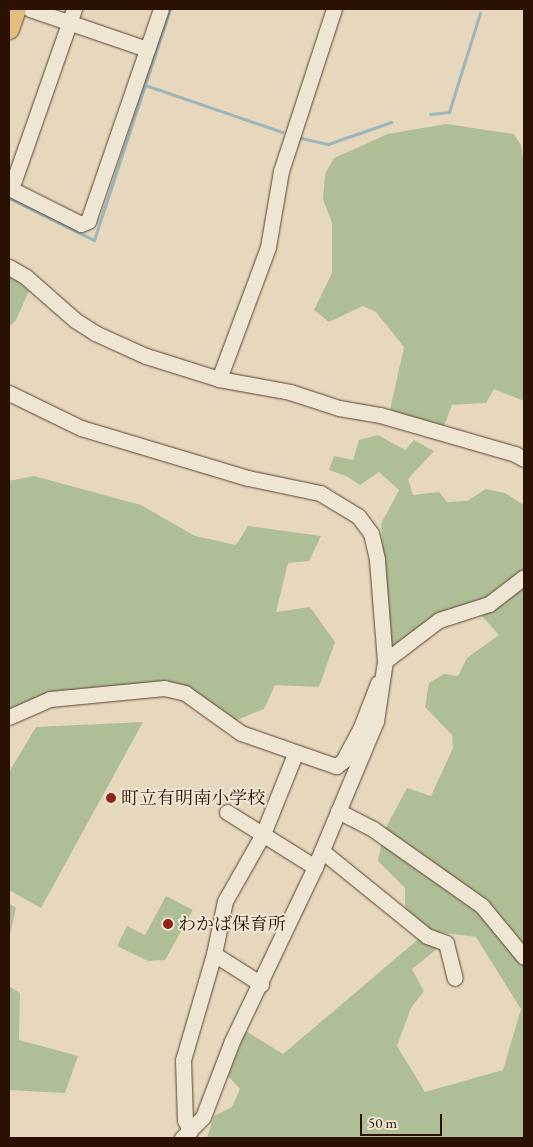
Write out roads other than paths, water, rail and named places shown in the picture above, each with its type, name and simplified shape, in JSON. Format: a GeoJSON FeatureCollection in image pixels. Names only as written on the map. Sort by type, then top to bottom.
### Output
{"type":"FeatureCollection","features":[{"type":"Feature","properties":{"kind":"main road"},"geometry":{"type":"LineString","coordinates":[[9,29],[16,9]]}},
{"type":"Feature","properties":{"kind":"street"},"geometry":{"type":"LineString","coordinates":[[30,9],[72,16],[147,49]]}},
{"type":"Feature","properties":{"kind":"street"},"geometry":{"type":"LineString","coordinates":[[72,16],[10,188],[81,224],[88,221],[161,9]]}},
{"type":"Feature","properties":{"kind":"street"},"geometry":{"type":"LineString","coordinates":[[219,379],[268,247],[281,171],[334,9]]}},
{"type":"Feature","properties":{"kind":"street"},"geometry":{"type":"LineString","coordinates":[[9,267],[26,277],[75,320],[96,333],[146,356],[219,379],[290,392],[340,408],[380,415],[515,454],[524,459]]}},
{"type":"Feature","properties":{"kind":"street"},"geometry":{"type":"LineString","coordinates":[[9,393],[81,428],[248,478],[320,492],[340,502],[358,516],[370,533],[377,560],[385,661],[376,721],[315,867],[262,984],[232,1041],[203,1117],[186,1134]]}},
{"type":"Feature","properties":{"kind":"street"},"geometry":{"type":"LineString","coordinates":[[385,661],[439,620],[489,604],[524,577]]}},
{"type":"Feature","properties":{"kind":"street"},"geometry":{"type":"LineString","coordinates":[[9,717],[50,699],[164,688],[185,693],[228,726],[295,754],[336,766],[343,761],[376,685],[384,677]]}},
{"type":"Feature","properties":{"kind":"street"},"geometry":{"type":"LineString","coordinates":[[186,1134],[183,1060],[214,954],[226,901],[262,834],[295,754]]}},
{"type":"Feature","properties":{"kind":"street"},"geometry":{"type":"LineString","coordinates":[[338,811],[372,829],[482,906],[524,957]]}},
{"type":"Feature","properties":{"kind":"street"},"geometry":{"type":"LineString","coordinates":[[227,812],[315,867]]}},
{"type":"Feature","properties":{"kind":"street"},"geometry":{"type":"LineString","coordinates":[[322,851],[427,936],[446,942],[455,978]]}},
{"type":"Feature","properties":{"kind":"street"},"geometry":{"type":"LineString","coordinates":[[214,954],[262,984]]}},
{"type":"Feature","properties":{"kind":"waterway"},"geometry":{"type":"LineString","coordinates":[[145,85],[170,9]]}},
{"type":"Feature","properties":{"kind":"waterway"},"geometry":{"type":"LineString","coordinates":[[430,114],[449,112],[480,13]]}},
{"type":"Feature","properties":{"kind":"waterway"},"geometry":{"type":"LineString","coordinates":[[9,198],[94,240],[145,85],[282,132]]}},
{"type":"Feature","properties":{"kind":"waterway"},"geometry":{"type":"LineString","coordinates":[[301,138],[328,144],[391,122]]}},
{"type":"Feature","properties":{"kind":"place","name":"町立有明南小学校"},"geometry":{"type":"Point","coordinates":[111,798]}},
{"type":"Feature","properties":{"kind":"place","name":"わかば保育所"},"geometry":{"type":"Point","coordinates":[168,924]}}]}
